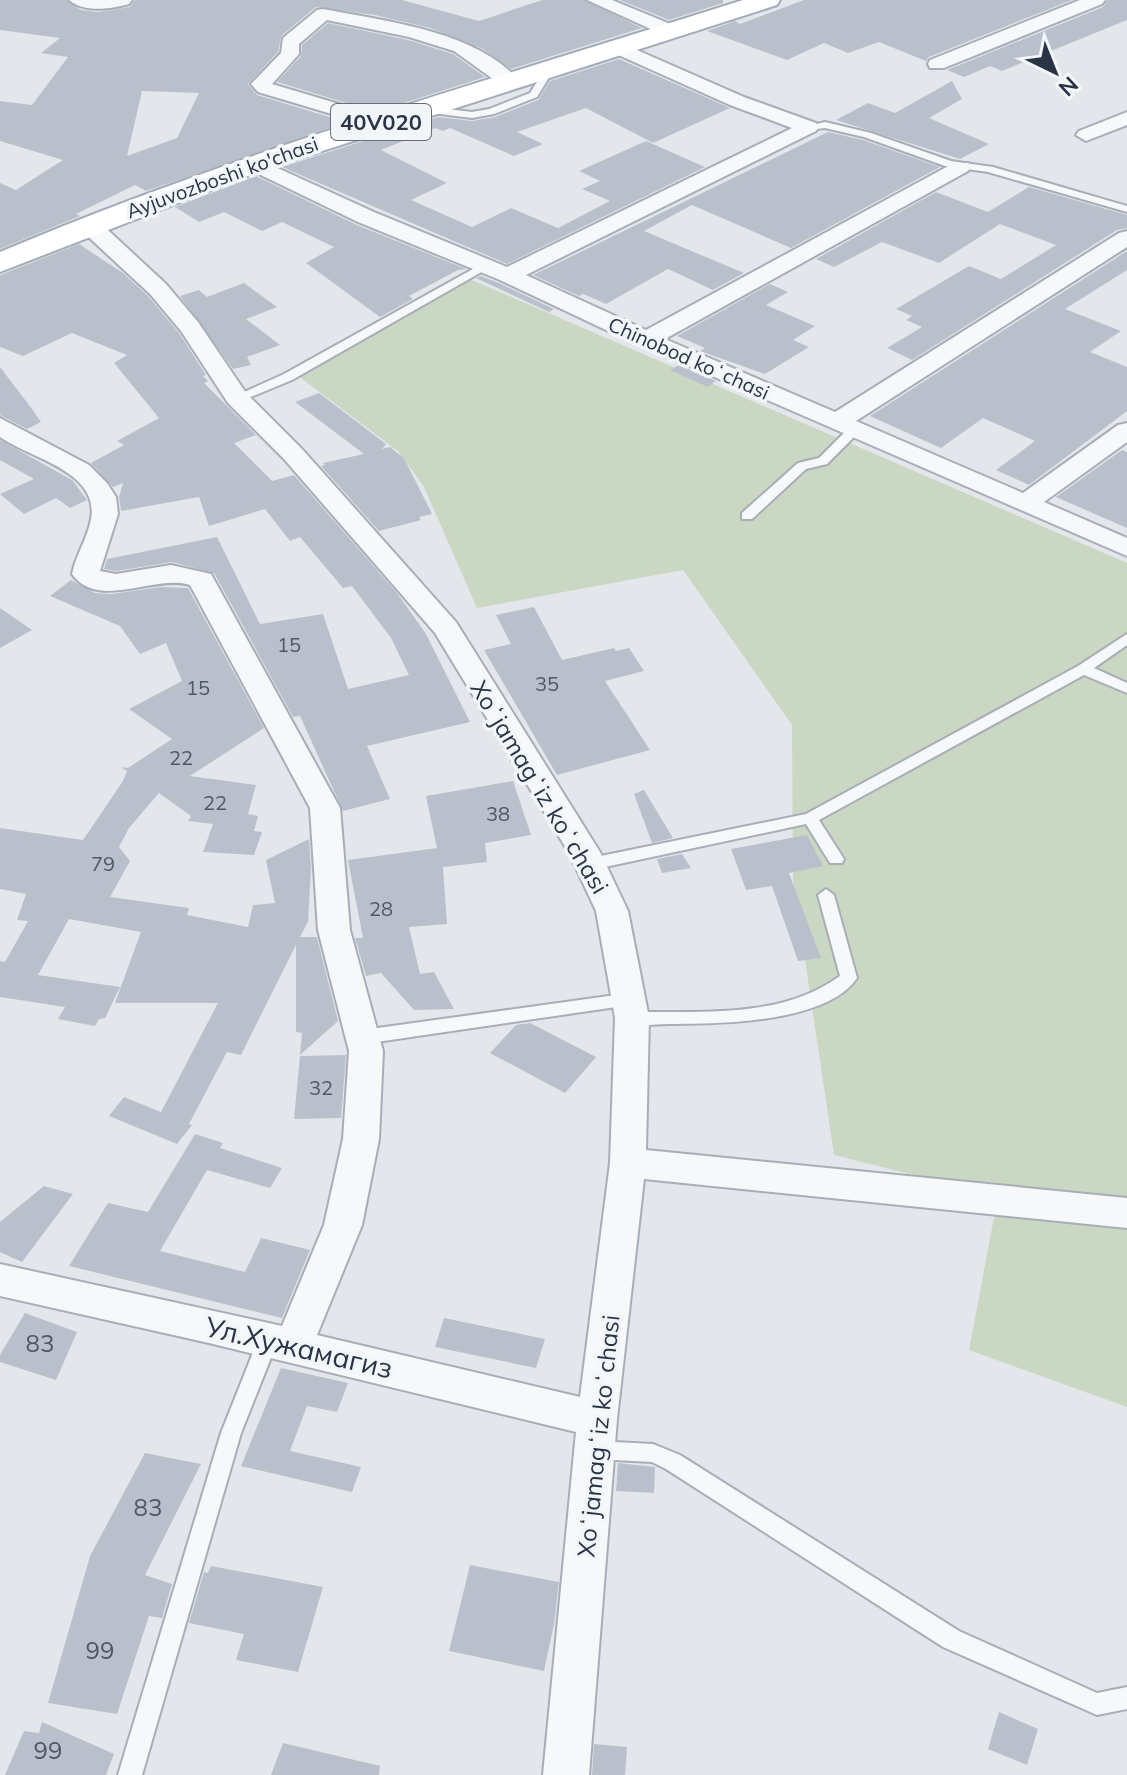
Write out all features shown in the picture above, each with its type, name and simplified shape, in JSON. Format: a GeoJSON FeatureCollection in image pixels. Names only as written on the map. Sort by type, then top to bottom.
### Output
{"type":"FeatureCollection","features":[{"type":"Feature","properties":{"kind":"main road","name":"Ayjuvozboshi ko'chasi"},"geometry":{"type":"LineString","coordinates":[[0,263],[89,225],[253,164],[768,0]]}},
{"type":"Feature","properties":{"kind":"street"},"geometry":{"type":"LineString","coordinates":[[78,0],[108,4],[123,0]]}},
{"type":"Feature","properties":{"kind":"street"},"geometry":{"type":"LineString","coordinates":[[596,0],[673,32]]}},
{"type":"Feature","properties":{"kind":"street"},"geometry":{"type":"LineString","coordinates":[[937,64],[1096,0]]}},
{"type":"Feature","properties":{"kind":"street"},"geometry":{"type":"LineString","coordinates":[[379,122],[261,86],[290,54],[290,42],[317,10],[413,32],[461,47],[511,83]]}},
{"type":"Feature","properties":{"kind":"street"},"geometry":{"type":"LineString","coordinates":[[621,49],[737,101],[809,127]]}},
{"type":"Feature","properties":{"kind":"street"},"geometry":{"type":"LineString","coordinates":[[1086,135],[1127,118]]}},
{"type":"Feature","properties":{"kind":"street"},"geometry":{"type":"LineString","coordinates":[[497,270],[809,127]]}},
{"type":"Feature","properties":{"kind":"street","name":"Chinobod koʻchasi"},"geometry":{"type":"LineString","coordinates":[[253,164],[366,217],[497,270],[647,339],[1127,548]]}},
{"type":"Feature","properties":{"kind":"street"},"geometry":{"type":"LineString","coordinates":[[647,339],[961,167]]}},
{"type":"Feature","properties":{"kind":"street","name":"Xoʻjamagʻiz koʻchasi"},"geometry":{"type":"LineString","coordinates":[[89,225],[158,289],[190,327],[237,398],[293,454],[446,628],[591,864],[612,911],[631,1009],[628,1163],[596,1434],[566,1775]]}},
{"type":"Feature","properties":{"kind":"street"},"geometry":{"type":"LineString","coordinates":[[846,426],[1127,238]]}},
{"type":"Feature","properties":{"kind":"street"},"geometry":{"type":"LineString","coordinates":[[0,425],[9,435],[67,460],[102,492],[105,512],[86,574],[95,581],[111,584],[168,573],[201,580],[325,808],[334,930],[366,1051],[361,1139],[343,1225],[281,1343]]}},
{"type":"Feature","properties":{"kind":"street"},"geometry":{"type":"LineString","coordinates":[[1025,504],[1127,430]]}},
{"type":"Feature","properties":{"kind":"street"},"geometry":{"type":"LineString","coordinates":[[628,1163],[1127,1213]]}},
{"type":"Feature","properties":{"kind":"street","name":"Ул.Хужамагиз"},"geometry":{"type":"LineString","coordinates":[[0,1280],[281,1343],[596,1434]]}},
{"type":"Feature","properties":{"kind":"lane"},"geometry":{"type":"LineString","coordinates":[[418,109],[472,115],[491,112],[534,95],[548,71]]}},
{"type":"Feature","properties":{"kind":"lane"},"geometry":{"type":"LineString","coordinates":[[809,127],[825,125],[867,135],[961,167],[989,169],[1127,209]]}},
{"type":"Feature","properties":{"kind":"lane"},"geometry":{"type":"LineString","coordinates":[[237,398],[288,377],[497,270]]}},
{"type":"Feature","properties":{"kind":"lane"},"geometry":{"type":"LineString","coordinates":[[747,516],[802,466],[823,461],[846,426]]}},
{"type":"Feature","properties":{"kind":"lane"},"geometry":{"type":"LineString","coordinates":[[591,864],[810,818],[1083,669],[1127,638]]}},
{"type":"Feature","properties":{"kind":"lane"},"geometry":{"type":"LineString","coordinates":[[1083,669],[1127,688]]}},
{"type":"Feature","properties":{"kind":"lane"},"geometry":{"type":"LineString","coordinates":[[810,818],[836,859]]}},
{"type":"Feature","properties":{"kind":"lane"},"geometry":{"type":"LineString","coordinates":[[363,1037],[631,1009],[767,1013],[833,993],[849,978],[826,895]]}},
{"type":"Feature","properties":{"kind":"lane"},"geometry":{"type":"LineString","coordinates":[[130,1775],[231,1433],[281,1343]]}},
{"type":"Feature","properties":{"kind":"lane"},"geometry":{"type":"LineString","coordinates":[[596,1434],[663,1457],[951,1639],[1097,1704],[1127,1698]]}},
{"type":"Feature","properties":{"kind":"green space"},"geometry":{"type":"Polygon","coordinates":[[[465,277],[1127,563],[1127,1407],[969,1350],[998,1196],[834,1155],[793,879],[792,725],[683,570],[477,608],[424,487],[399,452],[297,375],[465,277]]]}},
{"type":"Feature","properties":{"kind":"building"},"geometry":{"type":"Polygon","coordinates":[[[0,0],[66,0],[81,10],[98,12],[130,7],[135,0],[402,0],[479,21],[542,0],[584,0],[642,28],[511,69],[483,49],[430,28],[375,15],[316,7],[281,36],[278,52],[248,84],[257,95],[346,122],[146,191],[135,185],[76,214],[80,216],[0,249],[0,183],[16,190],[63,160],[0,141],[0,101],[32,105],[68,57],[41,53],[60,38],[0,30],[0,0]],[[142,91],[127,156],[177,138],[199,93],[142,91]]]}},
{"type":"Feature","properties":{"kind":"building"},"geometry":{"type":"Polygon","coordinates":[[[620,0],[723,0],[723,3],[669,20],[620,0]]]}},
{"type":"Feature","properties":{"kind":"building"},"geometry":{"type":"Polygon","coordinates":[[[804,0],[1072,0],[929,57],[926,61],[879,42],[848,53],[824,43],[787,60],[707,31],[735,21],[740,24],[804,0]]]}},
{"type":"Feature","properties":{"kind":"building"},"geometry":{"type":"Polygon","coordinates":[[[1108,0],[1127,0],[1127,20],[1002,71],[990,66],[964,77],[947,70],[1103,7],[1108,0]]]}},
{"type":"Feature","properties":{"kind":"building"},"geometry":{"type":"Polygon","coordinates":[[[328,23],[408,40],[453,54],[485,77],[376,112],[277,82],[301,56],[302,45],[328,23]]]}},
{"type":"Feature","properties":{"kind":"building"},"geometry":{"type":"Polygon","coordinates":[[[619,59],[730,108],[653,143],[586,108],[517,132],[543,144],[514,156],[450,128],[443,131],[435,128],[381,150],[447,183],[411,200],[472,227],[511,208],[558,228],[610,201],[582,189],[600,181],[579,171],[646,141],[705,167],[507,264],[282,167],[438,117],[472,121],[495,117],[538,100],[550,81],[619,59]]]}},
{"type":"Feature","properties":{"kind":"building"},"geometry":{"type":"Polygon","coordinates":[[[952,81],[962,99],[929,118],[989,144],[960,159],[836,120],[868,103],[895,113],[952,81]]]}},
{"type":"Feature","properties":{"kind":"building"},"geometry":{"type":"Polygon","coordinates":[[[828,132],[863,140],[940,167],[791,248],[692,205],[644,231],[744,273],[713,290],[668,269],[606,304],[583,294],[579,296],[533,275],[828,132]]]}},
{"type":"Feature","properties":{"kind":"building"},"geometry":{"type":"Polygon","coordinates":[[[256,176],[357,225],[466,269],[458,270],[409,296],[413,299],[380,317],[306,263],[334,247],[282,222],[262,231],[224,212],[199,222],[175,207],[256,176]]]}},
{"type":"Feature","properties":{"kind":"building"},"geometry":{"type":"Polygon","coordinates":[[[1029,187],[1127,215],[1127,228],[1117,230],[912,360],[887,348],[922,327],[906,320],[912,316],[896,309],[969,266],[1001,279],[1056,245],[1000,224],[939,263],[882,242],[834,267],[816,259],[936,192],[988,212],[1029,187]]]}},
{"type":"Feature","properties":{"kind":"building"},"geometry":{"type":"Polygon","coordinates":[[[79,244],[123,273],[148,296],[179,333],[206,375],[203,376],[208,381],[204,383],[256,435],[234,443],[272,481],[294,475],[397,593],[426,634],[470,722],[367,746],[390,799],[343,811],[300,716],[293,717],[214,573],[172,562],[116,571],[104,569],[107,559],[217,537],[260,624],[323,614],[348,689],[409,675],[391,638],[352,586],[343,588],[300,537],[290,541],[265,509],[209,526],[199,497],[121,511],[119,497],[123,483],[113,487],[91,463],[124,445],[117,441],[159,418],[114,363],[127,355],[72,333],[23,356],[0,347],[0,275],[79,244]]]}},
{"type":"Feature","properties":{"kind":"building"},"geometry":{"type":"Polygon","coordinates":[[[1127,251],[1127,270],[1065,309],[1121,331],[1090,352],[1127,367],[1127,411],[1029,485],[996,470],[1035,441],[983,418],[941,448],[870,416],[1127,251]]]}},
{"type":"Feature","properties":{"kind":"building"},"geometry":{"type":"Polygon","coordinates":[[[481,276],[554,309],[549,312],[476,278],[481,276]]]}},
{"type":"Feature","properties":{"kind":"building"},"geometry":{"type":"Polygon","coordinates":[[[244,283],[277,307],[246,319],[280,345],[247,357],[251,365],[233,369],[180,296],[199,290],[207,297],[244,283]]]}},
{"type":"Feature","properties":{"kind":"building"},"geometry":{"type":"Polygon","coordinates":[[[770,284],[788,292],[766,305],[815,326],[793,340],[809,347],[765,374],[700,351],[705,348],[677,336],[770,284]]]}},
{"type":"Feature","properties":{"kind":"building"},"geometry":{"type":"Polygon","coordinates":[[[679,365],[716,381],[708,387],[670,370],[679,365]]]}},
{"type":"Feature","properties":{"kind":"building"},"geometry":{"type":"Polygon","coordinates":[[[0,367],[41,422],[27,429],[0,415],[0,367]]]}},
{"type":"Feature","properties":{"kind":"building"},"geometry":{"type":"Polygon","coordinates":[[[319,393],[386,444],[382,449],[390,447],[404,458],[432,514],[379,531],[321,466],[364,454],[295,402],[319,393]]]}},
{"type":"Feature","properties":{"kind":"building"},"geometry":{"type":"Polygon","coordinates":[[[0,440],[72,480],[87,500],[70,508],[56,498],[24,514],[0,494],[34,479],[0,460],[0,440]]]}},
{"type":"Feature","properties":{"kind":"building"},"geometry":{"type":"Polygon","coordinates":[[[1122,450],[1127,452],[1127,528],[1056,497],[1122,450]]]}},
{"type":"Feature","properties":{"kind":"building"},"geometry":{"type":"Polygon","coordinates":[[[71,580],[95,593],[111,594],[161,587],[188,588],[264,728],[190,776],[256,785],[248,814],[258,816],[254,831],[262,832],[254,855],[203,852],[213,824],[188,821],[191,816],[159,793],[129,828],[119,847],[130,861],[110,897],[189,908],[187,915],[248,927],[253,905],[275,903],[266,860],[309,839],[308,922],[300,937],[317,937],[338,1021],[300,1055],[302,1033],[296,1032],[296,945],[241,1055],[227,1052],[189,1124],[192,1125],[177,1144],[109,1116],[124,1097],[161,1112],[218,1003],[115,1003],[141,932],[69,919],[38,975],[120,987],[105,1018],[99,1019],[95,1026],[58,1019],[65,1007],[0,997],[0,961],[5,962],[28,921],[17,920],[26,894],[0,889],[0,828],[83,840],[123,781],[127,771],[121,767],[128,768],[172,739],[129,709],[182,681],[166,643],[140,654],[120,626],[50,596],[71,580]]]}},
{"type":"Feature","properties":{"kind":"building"},"geometry":{"type":"Polygon","coordinates":[[[534,607],[562,660],[614,648],[616,651],[629,648],[644,671],[605,681],[650,750],[557,775],[484,650],[511,644],[496,615],[534,607]]]}},
{"type":"Feature","properties":{"kind":"building"},"geometry":{"type":"Polygon","coordinates":[[[0,608],[32,630],[0,648],[0,608]]]}},
{"type":"Feature","properties":{"kind":"building"},"geometry":{"type":"Polygon","coordinates":[[[513,781],[531,835],[485,843],[487,862],[443,867],[447,924],[409,927],[420,974],[434,972],[454,1009],[414,1010],[381,973],[366,976],[355,938],[363,938],[348,860],[437,848],[426,796],[513,781]]]}},
{"type":"Feature","properties":{"kind":"building"},"geometry":{"type":"Polygon","coordinates":[[[644,790],[673,838],[652,843],[634,794],[644,790]]]}},
{"type":"Feature","properties":{"kind":"building"},"geometry":{"type":"Polygon","coordinates":[[[807,835],[823,866],[789,873],[821,958],[798,961],[772,886],[746,890],[731,849],[807,835]]]}},
{"type":"Feature","properties":{"kind":"building"},"geometry":{"type":"Polygon","coordinates":[[[682,854],[691,868],[662,873],[657,859],[682,854]]]}},
{"type":"Feature","properties":{"kind":"building"},"geometry":{"type":"Polygon","coordinates":[[[530,1023],[596,1057],[565,1093],[490,1053],[516,1025],[530,1023]]]}},
{"type":"Feature","properties":{"kind":"building"},"geometry":{"type":"Polygon","coordinates":[[[346,1055],[341,1118],[294,1119],[300,1056],[346,1055]]]}},
{"type":"Feature","properties":{"kind":"building"},"geometry":{"type":"Polygon","coordinates":[[[195,1134],[223,1143],[220,1148],[282,1168],[270,1188],[207,1170],[160,1251],[245,1272],[261,1238],[310,1250],[282,1318],[69,1266],[108,1203],[148,1212],[195,1134]]]}},
{"type":"Feature","properties":{"kind":"building"},"geometry":{"type":"Polygon","coordinates":[[[44,1186],[73,1194],[22,1262],[0,1252],[0,1222],[44,1186]]]}},
{"type":"Feature","properties":{"kind":"building"},"geometry":{"type":"Polygon","coordinates":[[[25,1313],[77,1332],[56,1380],[0,1362],[0,1355],[25,1313]]]}},
{"type":"Feature","properties":{"kind":"building"},"geometry":{"type":"Polygon","coordinates":[[[444,1318],[545,1339],[536,1368],[435,1347],[444,1318]]]}},
{"type":"Feature","properties":{"kind":"building"},"geometry":{"type":"Polygon","coordinates":[[[281,1368],[348,1383],[337,1412],[307,1406],[290,1451],[361,1467],[352,1492],[241,1466],[281,1368]]]}},
{"type":"Feature","properties":{"kind":"building"},"geometry":{"type":"Polygon","coordinates":[[[145,1453],[201,1464],[145,1575],[172,1584],[162,1618],[149,1616],[117,1714],[48,1703],[90,1556],[145,1453]]]}},
{"type":"Feature","properties":{"kind":"building"},"geometry":{"type":"Polygon","coordinates":[[[618,1463],[655,1467],[654,1493],[616,1491],[618,1463]]]}},
{"type":"Feature","properties":{"kind":"building"},"geometry":{"type":"Polygon","coordinates":[[[470,1565],[559,1582],[544,1671],[449,1651],[470,1565]]]}},
{"type":"Feature","properties":{"kind":"building"},"geometry":{"type":"Polygon","coordinates":[[[211,1566],[323,1587],[298,1672],[236,1660],[244,1634],[189,1623],[204,1572],[208,1573],[211,1566]]]}},
{"type":"Feature","properties":{"kind":"building"},"geometry":{"type":"Polygon","coordinates":[[[999,1712],[1038,1729],[1027,1765],[988,1749],[999,1712]]]}},
{"type":"Feature","properties":{"kind":"building"},"geometry":{"type":"Polygon","coordinates":[[[42,1722],[114,1754],[106,1775],[5,1775],[24,1731],[39,1733],[42,1722]]]}},
{"type":"Feature","properties":{"kind":"building"},"geometry":{"type":"Polygon","coordinates":[[[283,1743],[380,1766],[379,1775],[271,1775],[283,1743]]]}},
{"type":"Feature","properties":{"kind":"building"},"geometry":{"type":"Polygon","coordinates":[[[594,1744],[627,1747],[625,1775],[592,1775],[594,1744]]]}}]}
